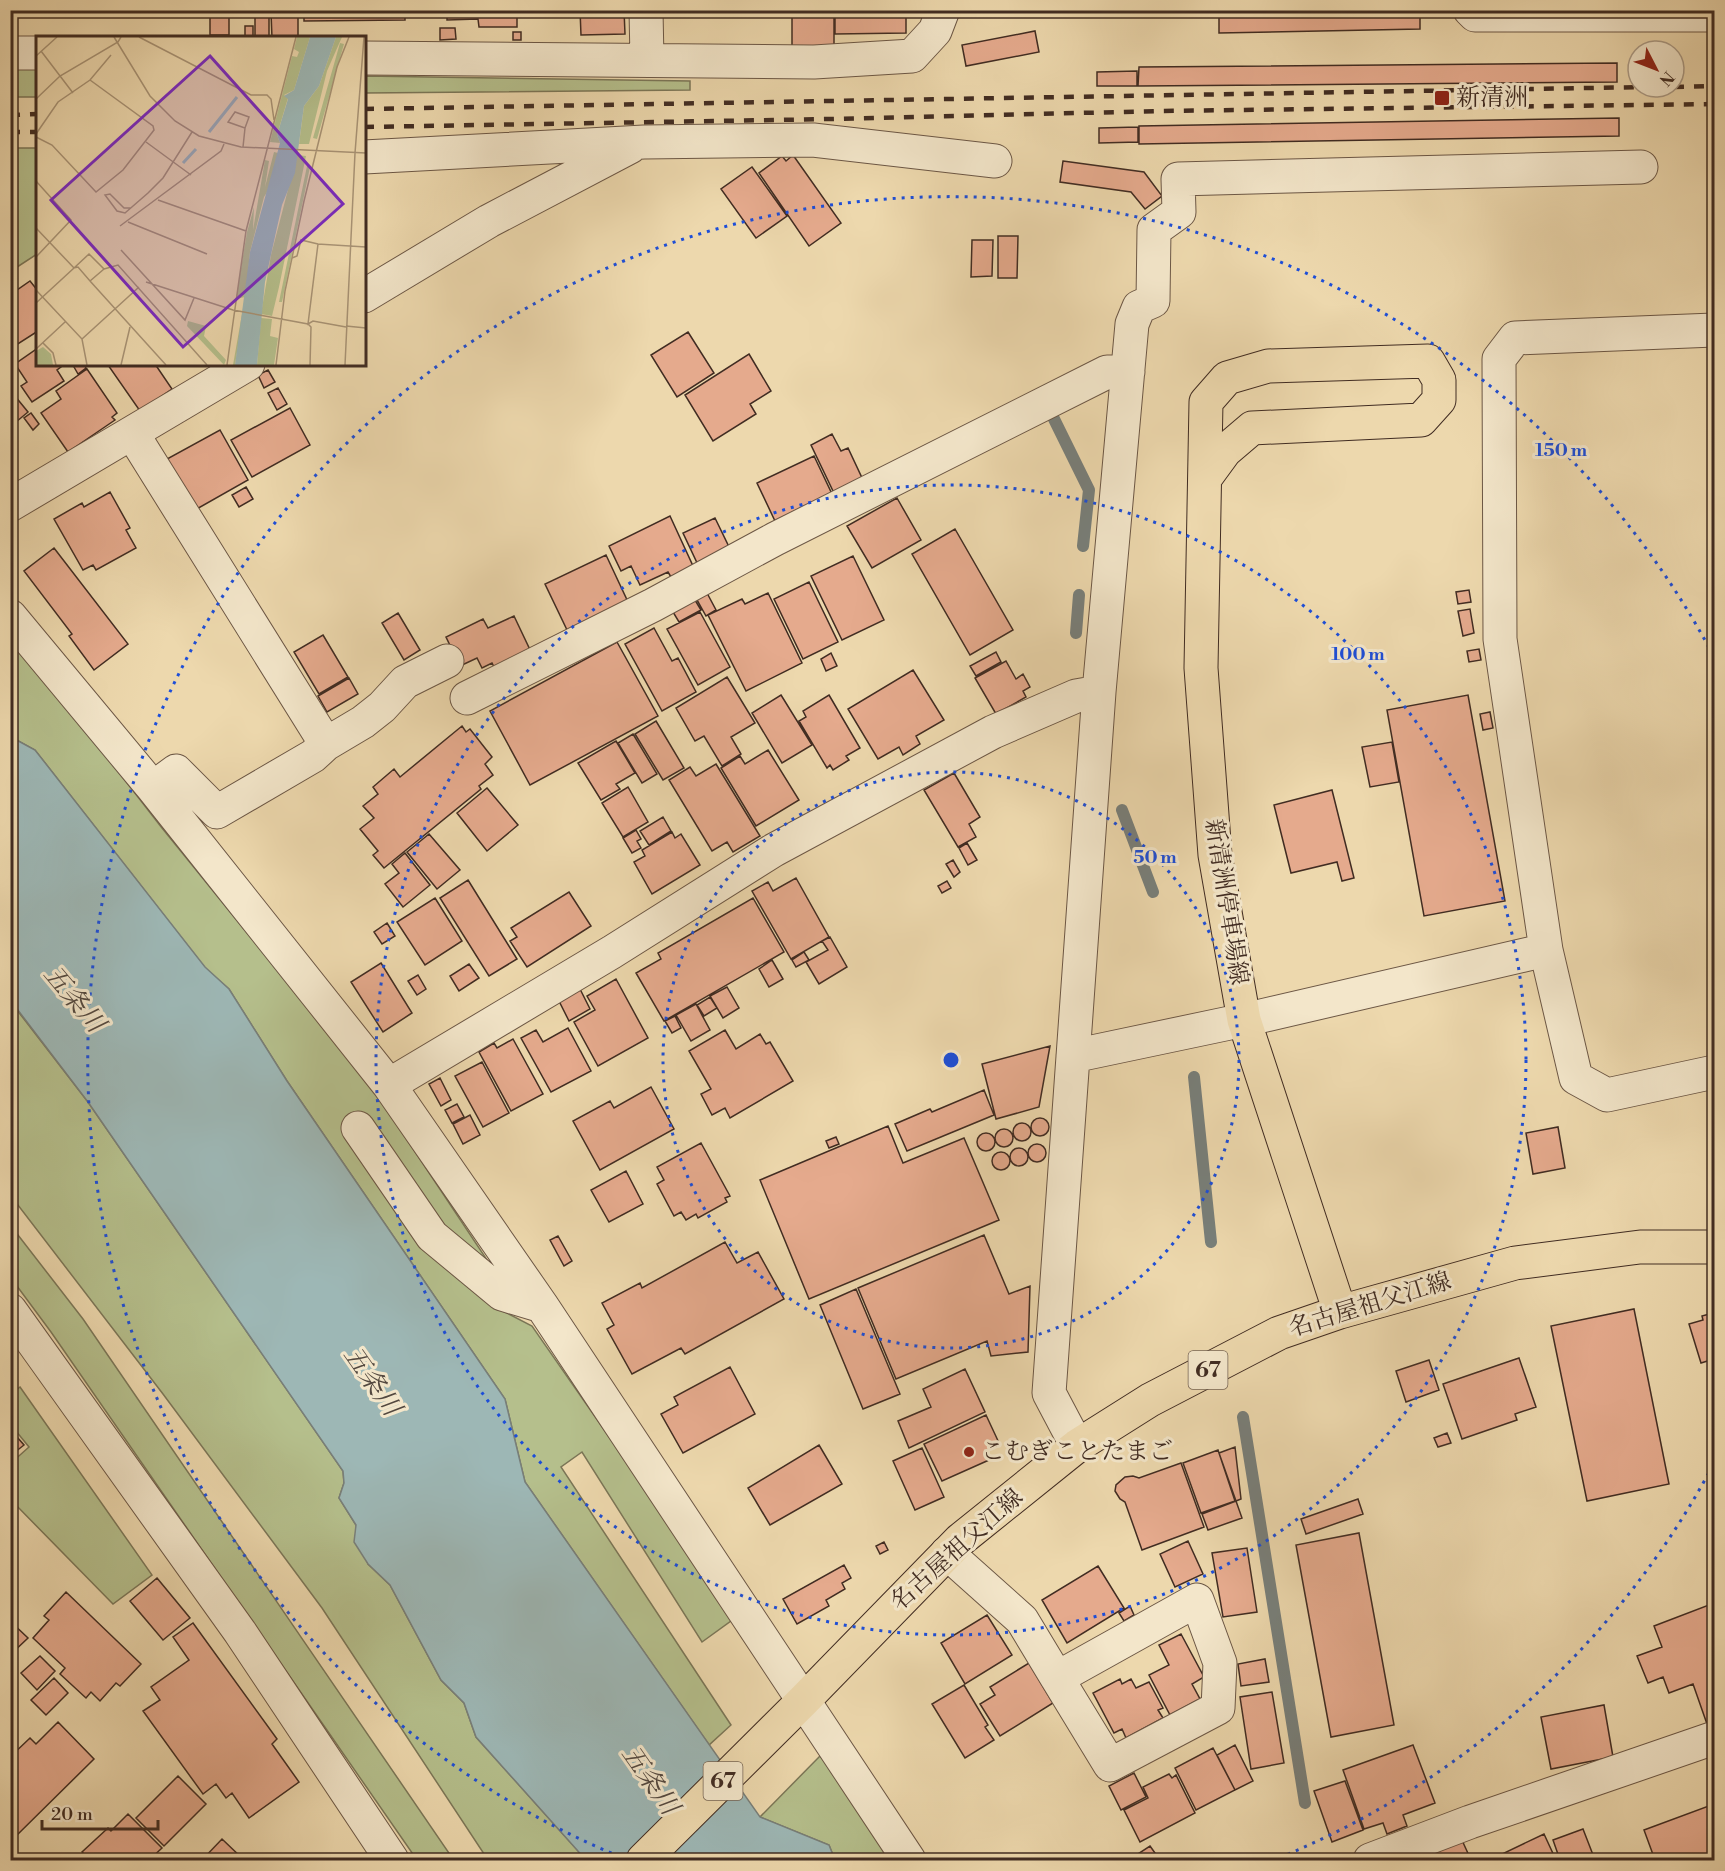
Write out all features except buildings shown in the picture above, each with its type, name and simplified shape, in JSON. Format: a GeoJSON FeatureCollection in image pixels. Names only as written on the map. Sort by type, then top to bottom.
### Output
{"type":"FeatureCollection","features":[{"type":"Feature","properties":{"kind":"main road","name":"新清洲停車場線"},"geometry":{"type":"LineString","coordinates":[[1206,477],[1225,452],[1252,428],[1421,420],[1439,400],[1439,380],[1428,361],[1268,366],[1227,378],[1206,402],[1201,668],[1215,855],[1244,1020],[1340,1312]]}},
{"type":"Feature","properties":{"kind":"main road","name":"名古屋祖父江線"},"geometry":{"type":"LineString","coordinates":[[643,1860],[803,1701],[947,1552],[1077,1446],[1150,1400],[1279,1333],[1340,1312],[1515,1263],[1640,1247],[1714,1247]]}},
{"type":"Feature","properties":{"kind":"street"},"geometry":{"type":"LineString","coordinates":[[646,10],[647,60]]}},
{"type":"Feature","properties":{"kind":"street"},"geometry":{"type":"LineString","coordinates":[[366,57],[813,62],[912,56],[935,31],[943,10]]}},
{"type":"Feature","properties":{"kind":"street"},"geometry":{"type":"LineString","coordinates":[[1470,10],[1475,15],[1714,15]]}},
{"type":"Feature","properties":{"kind":"street"},"geometry":{"type":"LineString","coordinates":[[10,53],[36,53]]}},
{"type":"Feature","properties":{"kind":"street"},"geometry":{"type":"LineString","coordinates":[[366,157],[638,142],[813,140],[995,161]]}},
{"type":"Feature","properties":{"kind":"street"},"geometry":{"type":"LineString","coordinates":[[366,295],[489,221],[638,142]]}},
{"type":"Feature","properties":{"kind":"street"},"geometry":{"type":"LineString","coordinates":[[1077,1446],[1049,1393],[1099,692],[1132,324],[1139,307],[1153,301],[1154,230],[1179,212],[1178,179],[1641,167]]}},
{"type":"Feature","properties":{"kind":"street"},"geometry":{"type":"LineString","coordinates":[[1714,330],[1515,338],[1498,359],[1500,639],[1546,950],[1576,1078],[1607,1095],[1714,1072]]}},
{"type":"Feature","properties":{"kind":"street"},"geometry":{"type":"LineString","coordinates":[[10,505],[245,366]]}},
{"type":"Feature","properties":{"kind":"street"},"geometry":{"type":"LineString","coordinates":[[467,698],[653,605],[775,539],[1107,372],[1128,372]]}},
{"type":"Feature","properties":{"kind":"street"},"geometry":{"type":"LineString","coordinates":[[132,433],[326,744]]}},
{"type":"Feature","properties":{"kind":"street"},"geometry":{"type":"LineString","coordinates":[[10,616],[153,789],[389,1085],[542,1306],[909,1860]]}},
{"type":"Feature","properties":{"kind":"street"},"geometry":{"type":"LineString","coordinates":[[153,789],[176,771],[217,812],[313,756],[326,744],[363,722],[405,682],[447,661]]}},
{"type":"Feature","properties":{"kind":"street"},"geometry":{"type":"LineString","coordinates":[[389,1085],[612,952],[774,850],[993,732],[1076,696],[1099,692]]}},
{"type":"Feature","properties":{"kind":"street"},"geometry":{"type":"LineString","coordinates":[[1073,1056],[1244,1020],[1546,950]]}},
{"type":"Feature","properties":{"kind":"street"},"geometry":{"type":"LineString","coordinates":[[358,1128],[432,1236],[502,1294],[542,1306]]}},
{"type":"Feature","properties":{"kind":"street"},"geometry":{"type":"LineString","coordinates":[[10,1310],[240,1632],[393,1860]]}},
{"type":"Feature","properties":{"kind":"street"},"geometry":{"type":"LineString","coordinates":[[947,1552],[1022,1620],[1110,1766],[1218,1708],[1220,1663],[1197,1600],[1057,1678]]}},
{"type":"Feature","properties":{"kind":"street"},"geometry":{"type":"LineString","coordinates":[[1370,1860],[1470,1822],[1714,1738]]}},
{"type":"Feature","properties":{"kind":"green space"},"geometry":{"type":"Polygon","coordinates":[[[11,68],[36,68],[36,97],[11,97],[11,68]]]}},
{"type":"Feature","properties":{"kind":"green space"},"geometry":{"type":"Polygon","coordinates":[[[366,76],[690,81],[690,90],[366,93],[366,76]]]}},
{"type":"Feature","properties":{"kind":"green space"},"geometry":{"type":"Polygon","coordinates":[[[11,148],[36,148],[36,255],[11,271],[11,148]]]}},
{"type":"Feature","properties":{"kind":"green space"},"geometry":{"type":"Polygon","coordinates":[[[10,632],[162,828],[370,1084],[497,1275],[497,1308],[532,1326],[735,1618],[702,1642],[582,1452],[561,1467],[731,1725],[709,1745],[525,1482],[505,1399],[287,1081],[229,989],[205,968],[35,750],[11,737],[10,632]]]}},
{"type":"Feature","properties":{"kind":"green space"},"geometry":{"type":"Polygon","coordinates":[[[10,1001],[88,1102],[343,1471],[344,1483],[339,1498],[356,1525],[368,1564],[390,1585],[441,1680],[464,1703],[476,1737],[580,1853],[573,1860],[488,1860],[322,1608],[163,1394],[11,1196],[10,1001]]]}},
{"type":"Feature","properties":{"kind":"green space"},"geometry":{"type":"Polygon","coordinates":[[[11,1226],[83,1319],[451,1856],[446,1860],[417,1860],[51,1332],[11,1278],[11,1226]]]}},
{"type":"Feature","properties":{"kind":"green space"},"geometry":{"type":"Polygon","coordinates":[[[20,1387],[152,1575],[113,1604],[11,1500],[11,1463],[29,1447],[11,1425],[11,1394],[20,1387]]]}},
{"type":"Feature","properties":{"kind":"green space"},"geometry":{"type":"Polygon","coordinates":[[[820,1756],[833,1768],[894,1860],[835,1860],[829,1845],[760,1817],[820,1756]]]}},
{"type":"Feature","properties":{"kind":"water","name":"五条川"},"geometry":{"type":"Polygon","coordinates":[[[11,737],[35,750],[205,967],[229,989],[287,1081],[505,1399],[525,1482],[760,1817],[829,1845],[835,1860],[586,1860],[476,1737],[464,1703],[441,1680],[390,1585],[368,1564],[354,1542],[356,1525],[339,1498],[344,1483],[343,1471],[88,1102],[11,1001],[11,737]]]}},
{"type":"Feature","properties":{"kind":"waterway"},"geometry":{"type":"LineString","coordinates":[[1054,419],[1089,490],[1083,546]]}},
{"type":"Feature","properties":{"kind":"waterway"},"geometry":{"type":"LineString","coordinates":[[1076,633],[1079,595]]}},
{"type":"Feature","properties":{"kind":"waterway"},"geometry":{"type":"LineString","coordinates":[[1122,810],[1153,892]]}},
{"type":"Feature","properties":{"kind":"waterway"},"geometry":{"type":"LineString","coordinates":[[1194,1077],[1211,1242]]}},
{"type":"Feature","properties":{"kind":"waterway"},"geometry":{"type":"LineString","coordinates":[[1243,1417],[1305,1803]]}},
{"type":"Feature","properties":{"kind":"railway"},"geometry":{"type":"LineString","coordinates":[[1686,87],[1714,86]]}},
{"type":"Feature","properties":{"kind":"railway"},"geometry":{"type":"LineString","coordinates":[[366,109],[1626,87]]}},
{"type":"Feature","properties":{"kind":"railway"},"geometry":{"type":"LineString","coordinates":[[366,127],[1161,111],[1714,104]]}},
{"type":"Feature","properties":{"kind":"railway"},"geometry":{"type":"LineString","coordinates":[[10,115],[36,114]]}},
{"type":"Feature","properties":{"kind":"railway"},"geometry":{"type":"LineString","coordinates":[[10,132],[36,132]]}},
{"type":"Feature","properties":{"kind":"place","name":"新清洲"},"geometry":{"type":"Point","coordinates":[1442,98]}},
{"type":"Feature","properties":{"kind":"place","name":"こむぎことたまご"},"geometry":{"type":"Point","coordinates":[969,1452]}}]}
